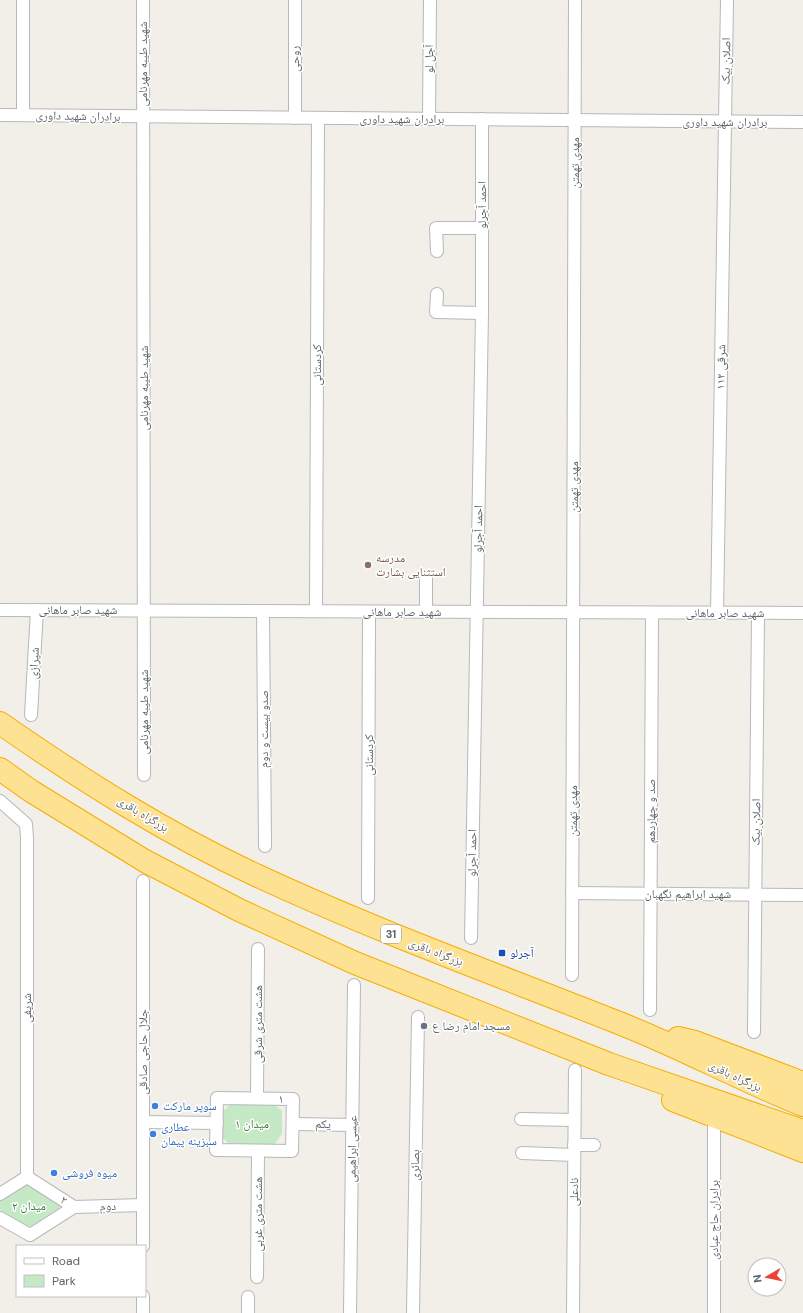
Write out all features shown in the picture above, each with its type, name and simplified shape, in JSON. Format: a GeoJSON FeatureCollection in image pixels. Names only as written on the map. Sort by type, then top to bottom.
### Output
{"type":"FeatureCollection","features":[{"type":"Feature","properties":{"kind":"highway","name":"بزرگراه باقری"},"geometry":{"type":"LineString","coordinates":[[0,723],[50,758],[163,827],[256,875],[373,927],[622,1024],[762,1089],[803,1105]]}},
{"type":"Feature","properties":{"kind":"highway"},"geometry":{"type":"LineString","coordinates":[[0,770],[31,791],[145,860],[239,910],[355,963],[609,1064],[803,1131]]}},
{"type":"Feature","properties":{"kind":"highway"},"geometry":{"type":"LineString","coordinates":[[622,1024],[695,1042],[803,1083]]}},
{"type":"Feature","properties":{"kind":"highway"},"geometry":{"type":"LineString","coordinates":[[609,1064],[676,1102],[803,1151]]}},
{"type":"Feature","properties":{"kind":"street"},"geometry":{"type":"LineString","coordinates":[[23,0],[23,116]]}},
{"type":"Feature","properties":{"kind":"street","name":"شهید طیبه مهرنامی"},"geometry":{"type":"LineString","coordinates":[[143,0],[144,775]]}},
{"type":"Feature","properties":{"kind":"street","name":"روحی"},"geometry":{"type":"LineString","coordinates":[[295,0],[295,118]]}},
{"type":"Feature","properties":{"kind":"street","name":"آجل لو"},"geometry":{"type":"LineString","coordinates":[[429,119],[430,0]]}},
{"type":"Feature","properties":{"kind":"street","name":"مهدی تهمتن"},"geometry":{"type":"LineString","coordinates":[[572,975],[575,0]]}},
{"type":"Feature","properties":{"kind":"street","name":"اصلان بیک"},"geometry":{"type":"LineString","coordinates":[[725,122],[727,0]]}},
{"type":"Feature","properties":{"kind":"street","name":"برادران شهید داوری"},"geometry":{"type":"LineString","coordinates":[[0,115],[803,122]]}},
{"type":"Feature","properties":{"kind":"street","name":"کردستانی"},"geometry":{"type":"LineString","coordinates":[[316,611],[318,118]]}},
{"type":"Feature","properties":{"kind":"street","name":"احمد آجرلو"},"geometry":{"type":"LineString","coordinates":[[471,938],[482,313],[482,119]]}},
{"type":"Feature","properties":{"kind":"street","name":"۱۱۲ شرقی"},"geometry":{"type":"LineString","coordinates":[[717,613],[725,122]]}},
{"type":"Feature","properties":{"kind":"street"},"geometry":{"type":"LineString","coordinates":[[437,251],[436,228],[482,228]]}},
{"type":"Feature","properties":{"kind":"street"},"geometry":{"type":"LineString","coordinates":[[437,294],[436,312],[482,313]]}},
{"type":"Feature","properties":{"kind":"street"},"geometry":{"type":"LineString","coordinates":[[426,579],[426,612]]}},
{"type":"Feature","properties":{"kind":"street","name":"شهید صابر ماهانی"},"geometry":{"type":"LineString","coordinates":[[0,610],[803,613]]}},
{"type":"Feature","properties":{"kind":"street","name":"شیرازی"},"geometry":{"type":"LineString","coordinates":[[31,715],[37,610]]}},
{"type":"Feature","properties":{"kind":"street","name":"صدو بیست و دوم"},"geometry":{"type":"LineString","coordinates":[[263,611],[265,846]]}},
{"type":"Feature","properties":{"kind":"street","name":"کردستانی"},"geometry":{"type":"LineString","coordinates":[[368,898],[369,612]]}},
{"type":"Feature","properties":{"kind":"street","name":"صد و چهاردهم"},"geometry":{"type":"LineString","coordinates":[[650,1010],[652,612]]}},
{"type":"Feature","properties":{"kind":"street","name":"اصلان بیک"},"geometry":{"type":"LineString","coordinates":[[754,1032],[758,613]]}},
{"type":"Feature","properties":{"kind":"street","name":"شریفی"},"geometry":{"type":"LineString","coordinates":[[0,801],[26,824],[28,1177]]}},
{"type":"Feature","properties":{"kind":"street","name":"جلال حاجی صادقی"},"geometry":{"type":"LineString","coordinates":[[143,881],[143,1245]]}},
{"type":"Feature","properties":{"kind":"street","name":"شهید ابراهیم نگهبان"},"geometry":{"type":"LineString","coordinates":[[572,893],[803,894]]}},
{"type":"Feature","properties":{"kind":"street","name":"هشت متری شرقی"},"geometry":{"type":"LineString","coordinates":[[258,949],[258,1098]]}},
{"type":"Feature","properties":{"kind":"street","name":"عیسی ابراهیمی"},"geometry":{"type":"LineString","coordinates":[[350,1313],[354,985]]}},
{"type":"Feature","properties":{"kind":"street","name":"بصائری"},"geometry":{"type":"LineString","coordinates":[[413,1313],[418,1017]]}},
{"type":"Feature","properties":{"kind":"street","name":"نادعلی"},"geometry":{"type":"LineString","coordinates":[[573,1313],[575,1070]]}},
{"type":"Feature","properties":{"kind":"street","name":"۱"},"geometry":{"type":"LineString","coordinates":[[217,1098],[258,1098],[293,1099],[292,1152],[216,1150],[217,1098]]}},
{"type":"Feature","properties":{"kind":"street"},"geometry":{"type":"LineString","coordinates":[[521,1119],[574,1120]]}},
{"type":"Feature","properties":{"kind":"street"},"geometry":{"type":"LineString","coordinates":[[143,1122],[217,1123]]}},
{"type":"Feature","properties":{"kind":"street","name":"یکم"},"geometry":{"type":"LineString","coordinates":[[293,1124],[352,1125]]}},
{"type":"Feature","properties":{"kind":"street","name":"برادران حاج عبادی"},"geometry":{"type":"LineString","coordinates":[[714,1128],[714,1313]]}},
{"type":"Feature","properties":{"kind":"street"},"geometry":{"type":"LineString","coordinates":[[522,1153],[574,1150],[594,1145]]}},
{"type":"Feature","properties":{"kind":"street","name":"هشت متری غربی"},"geometry":{"type":"LineString","coordinates":[[258,1151],[258,1277]]}},
{"type":"Feature","properties":{"kind":"street"},"geometry":{"type":"LineString","coordinates":[[0,1194],[28,1177]]}},
{"type":"Feature","properties":{"kind":"street","name":"۲"},"geometry":{"type":"LineString","coordinates":[[0,1218],[30,1241],[74,1207],[28,1177]]}},
{"type":"Feature","properties":{"kind":"street","name":"دوم"},"geometry":{"type":"LineString","coordinates":[[74,1207],[143,1205]]}},
{"type":"Feature","properties":{"kind":"street"},"geometry":{"type":"LineString","coordinates":[[143,1297],[143,1313]]}},
{"type":"Feature","properties":{"kind":"street"},"geometry":{"type":"LineString","coordinates":[[248,1297],[248,1313]]}},
{"type":"Feature","properties":{"kind":"green space","name":"میدان ۱"},"geometry":{"type":"Polygon","coordinates":[[[273,1103],[282,1111],[282,1134],[274,1145],[230,1145],[222,1137],[222,1112],[230,1105],[273,1103]]]}},
{"type":"Feature","properties":{"kind":"green space","name":"میدان ۲"},"geometry":{"type":"Polygon","coordinates":[[[27,1184],[62,1206],[29,1227],[0,1210],[0,1201],[27,1184]]]}},
{"type":"Feature","properties":{"kind":"place","name":"مدرسه استثنایی بشارت"},"geometry":{"type":"Point","coordinates":[368,565]}},
{"type":"Feature","properties":{"kind":"place","name":"آجرلو"},"geometry":{"type":"Point","coordinates":[502,953]}},
{"type":"Feature","properties":{"kind":"place","name":"مسجد امام رضا ع"},"geometry":{"type":"Point","coordinates":[424,1026]}},
{"type":"Feature","properties":{"kind":"place","name":"سوپر مارکت"},"geometry":{"type":"Point","coordinates":[155,1106]}},
{"type":"Feature","properties":{"kind":"place","name":"عطاری سبزینه پیمان"},"geometry":{"type":"Point","coordinates":[153,1134]}},
{"type":"Feature","properties":{"kind":"place","name":"میوه فروشی"},"geometry":{"type":"Point","coordinates":[54,1173]}}]}
